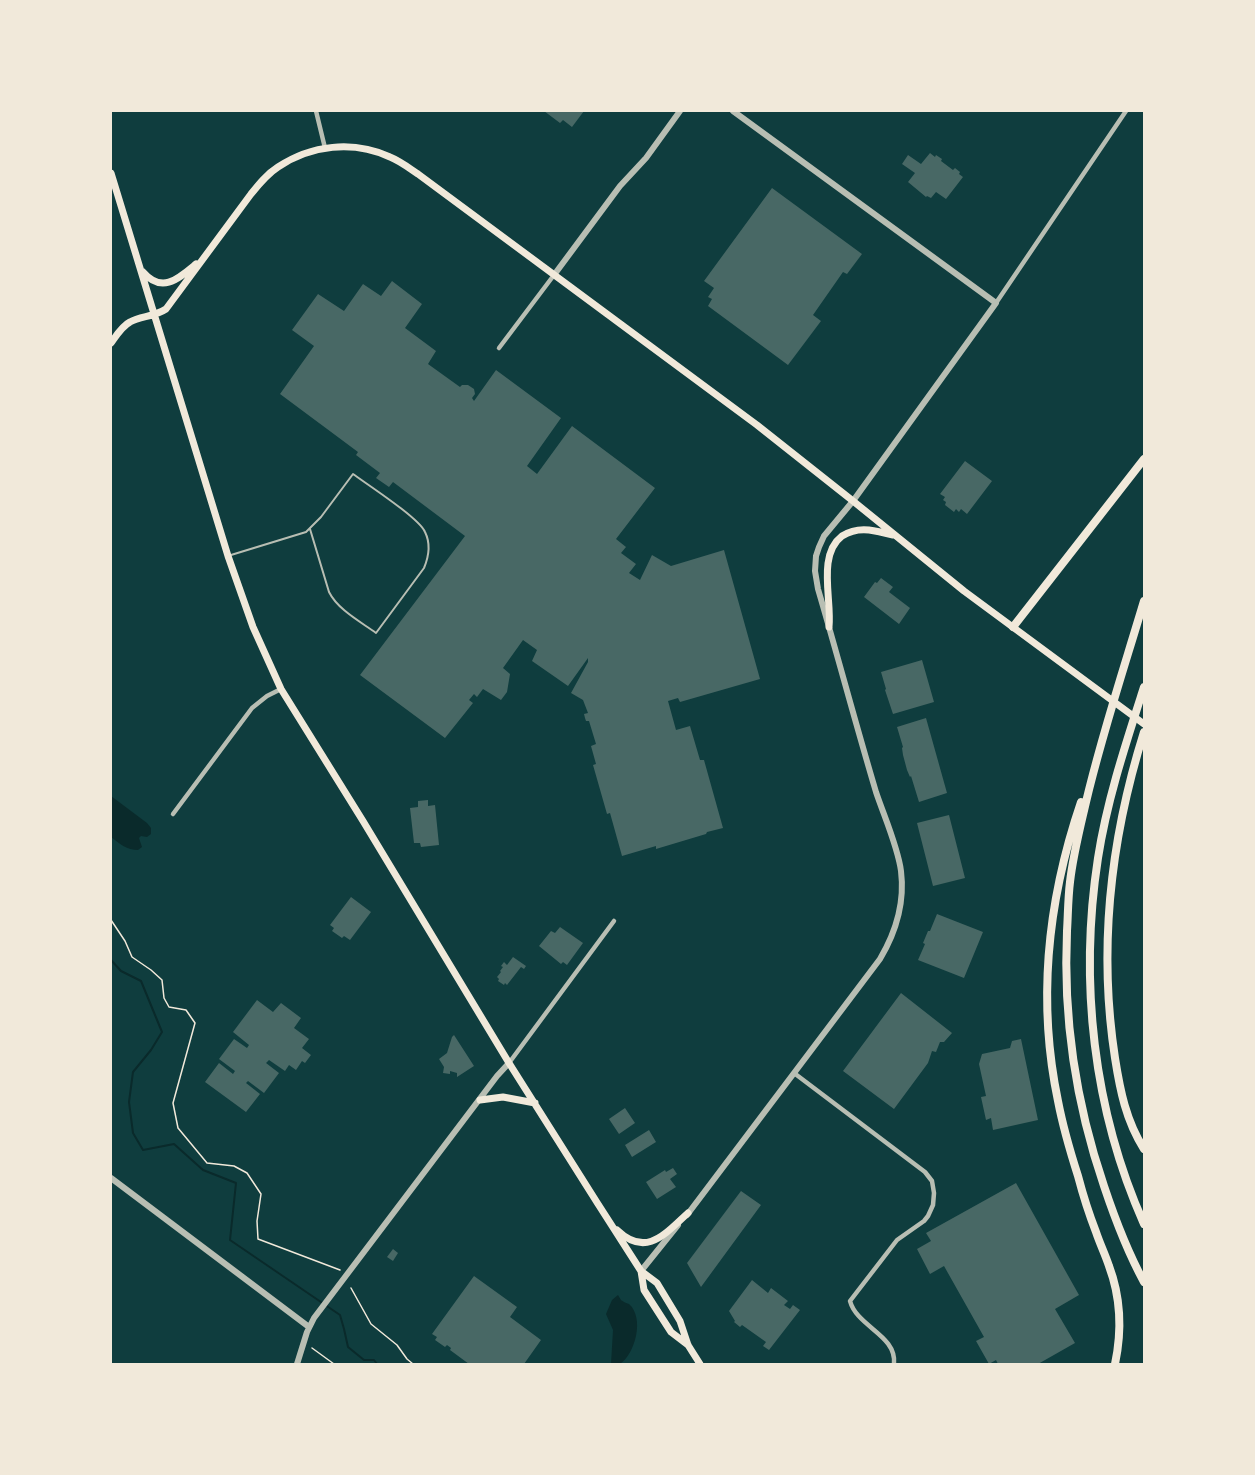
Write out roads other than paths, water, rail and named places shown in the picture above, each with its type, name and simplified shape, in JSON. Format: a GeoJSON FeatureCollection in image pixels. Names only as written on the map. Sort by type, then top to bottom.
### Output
{"type":"FeatureCollection","features":[{"type":"Feature","properties":{"kind":"highway"},"geometry":{"type":"LineString","coordinates":[[1014,627],[1144,459]]}},
{"type":"Feature","properties":{"kind":"highway"},"geometry":{"type":"LineString","coordinates":[[1115,1364],[1119,1348],[1120,1317],[1115,1285],[1110,1266],[1095,1232],[1058,1100],[1051,1054],[1047,994],[1049,941],[1057,890],[1074,824],[1144,601]]}},
{"type":"Feature","properties":{"kind":"highway"},"geometry":{"type":"LineString","coordinates":[[1144,687],[1126,744],[1098,857],[1092,914],[1090,971],[1092,1025],[1102,1089],[1118,1154],[1135,1205],[1144,1224]]}},
{"type":"Feature","properties":{"kind":"highway"},"geometry":{"type":"LineString","coordinates":[[1144,732],[1124,803],[1117,839],[1110,900],[1108,958],[1113,1044],[1121,1092],[1131,1123],[1144,1149]]}},
{"type":"Feature","properties":{"kind":"highway"},"geometry":{"type":"LineString","coordinates":[[1098,753],[1080,826],[1070,880],[1065,969],[1070,1040],[1077,1087],[1093,1156],[1116,1222],[1144,1282]]}},
{"type":"Feature","properties":{"kind":"main road"},"geometry":{"type":"LineString","coordinates":[[111,343],[127,324],[155,315],[169,306],[245,202],[264,179],[278,168],[310,151],[324,148],[363,148],[378,152],[394,158],[434,186],[748,419],[964,591],[1144,724]]}},
{"type":"Feature","properties":{"kind":"main road"},"geometry":{"type":"LineString","coordinates":[[111,173],[228,556],[253,627],[282,689],[509,1063],[641,1271],[657,1284],[680,1321],[688,1345],[699,1364]]}},
{"type":"Feature","properties":{"kind":"main road"},"geometry":{"type":"LineString","coordinates":[[141,271],[153,282],[173,281],[180,278],[209,252]]}},
{"type":"Feature","properties":{"kind":"main road"},"geometry":{"type":"LineString","coordinates":[[829,627],[827,568],[828,559],[837,541],[852,531],[860,530],[896,536]]}},
{"type":"Feature","properties":{"kind":"main road"},"geometry":{"type":"LineString","coordinates":[[480,1100],[503,1097],[535,1102]]}},
{"type":"Feature","properties":{"kind":"main road"},"geometry":{"type":"LineString","coordinates":[[608,1220],[625,1236],[636,1242],[647,1243],[659,1238],[688,1214]]}},
{"type":"Feature","properties":{"kind":"main road"},"geometry":{"type":"LineString","coordinates":[[641,1271],[644,1290],[671,1332],[688,1345]]}},
{"type":"Feature","properties":{"kind":"street"},"geometry":{"type":"LineString","coordinates":[[316,111],[324,148]]}},
{"type":"Feature","properties":{"kind":"street"},"geometry":{"type":"LineString","coordinates":[[499,348],[614,193],[646,158],[680,111]]}},
{"type":"Feature","properties":{"kind":"street"},"geometry":{"type":"LineString","coordinates":[[733,111],[996,303]]}},
{"type":"Feature","properties":{"kind":"street"},"geometry":{"type":"LineString","coordinates":[[641,1271],[688,1214],[880,958],[893,935],[898,916],[901,898],[901,870],[876,793],[818,589],[815,571],[819,547],[824,536],[853,501],[996,303],[1126,111]]}},
{"type":"Feature","properties":{"kind":"street"},"geometry":{"type":"LineString","coordinates":[[172,814],[252,708],[262,698],[282,689]]}},
{"type":"Feature","properties":{"kind":"street"},"geometry":{"type":"LineString","coordinates":[[297,1364],[309,1327],[320,1310],[509,1063],[614,921]]}},
{"type":"Feature","properties":{"kind":"street"},"geometry":{"type":"LineString","coordinates":[[794,1073],[925,1172],[932,1181],[934,1199],[928,1216],[897,1240],[850,1301],[853,1309],[864,1322],[889,1343],[895,1357],[894,1364]]}},
{"type":"Feature","properties":{"kind":"street"},"geometry":{"type":"LineString","coordinates":[[111,1178],[309,1327]]}},
{"type":"Feature","properties":{"kind":"lane"},"geometry":{"type":"LineString","coordinates":[[228,556],[306,532],[353,474],[414,519],[424,530],[429,550],[429,558],[424,568],[376,633],[332,598],[310,529]]}},
{"type":"Feature","properties":{"kind":"water"},"geometry":{"type":"Polygon","coordinates":[[[111,796],[151,828],[151,834],[139,838],[142,847],[138,850],[127,848],[111,837],[111,796]]]}},
{"type":"Feature","properties":{"kind":"water"},"geometry":{"type":"Polygon","coordinates":[[[618,1295],[634,1310],[636,1336],[625,1359],[620,1364],[611,1364],[613,1330],[606,1314],[612,1300],[618,1295]]]}},
{"type":"Feature","properties":{"kind":"waterway"},"geometry":{"type":"LineString","coordinates":[[111,960],[121,971],[141,981],[162,1032],[133,1072],[129,1102],[133,1133],[143,1150],[174,1144],[203,1170],[236,1183],[230,1240],[340,1315],[348,1347],[364,1360],[374,1360],[377,1364]]}}]}
